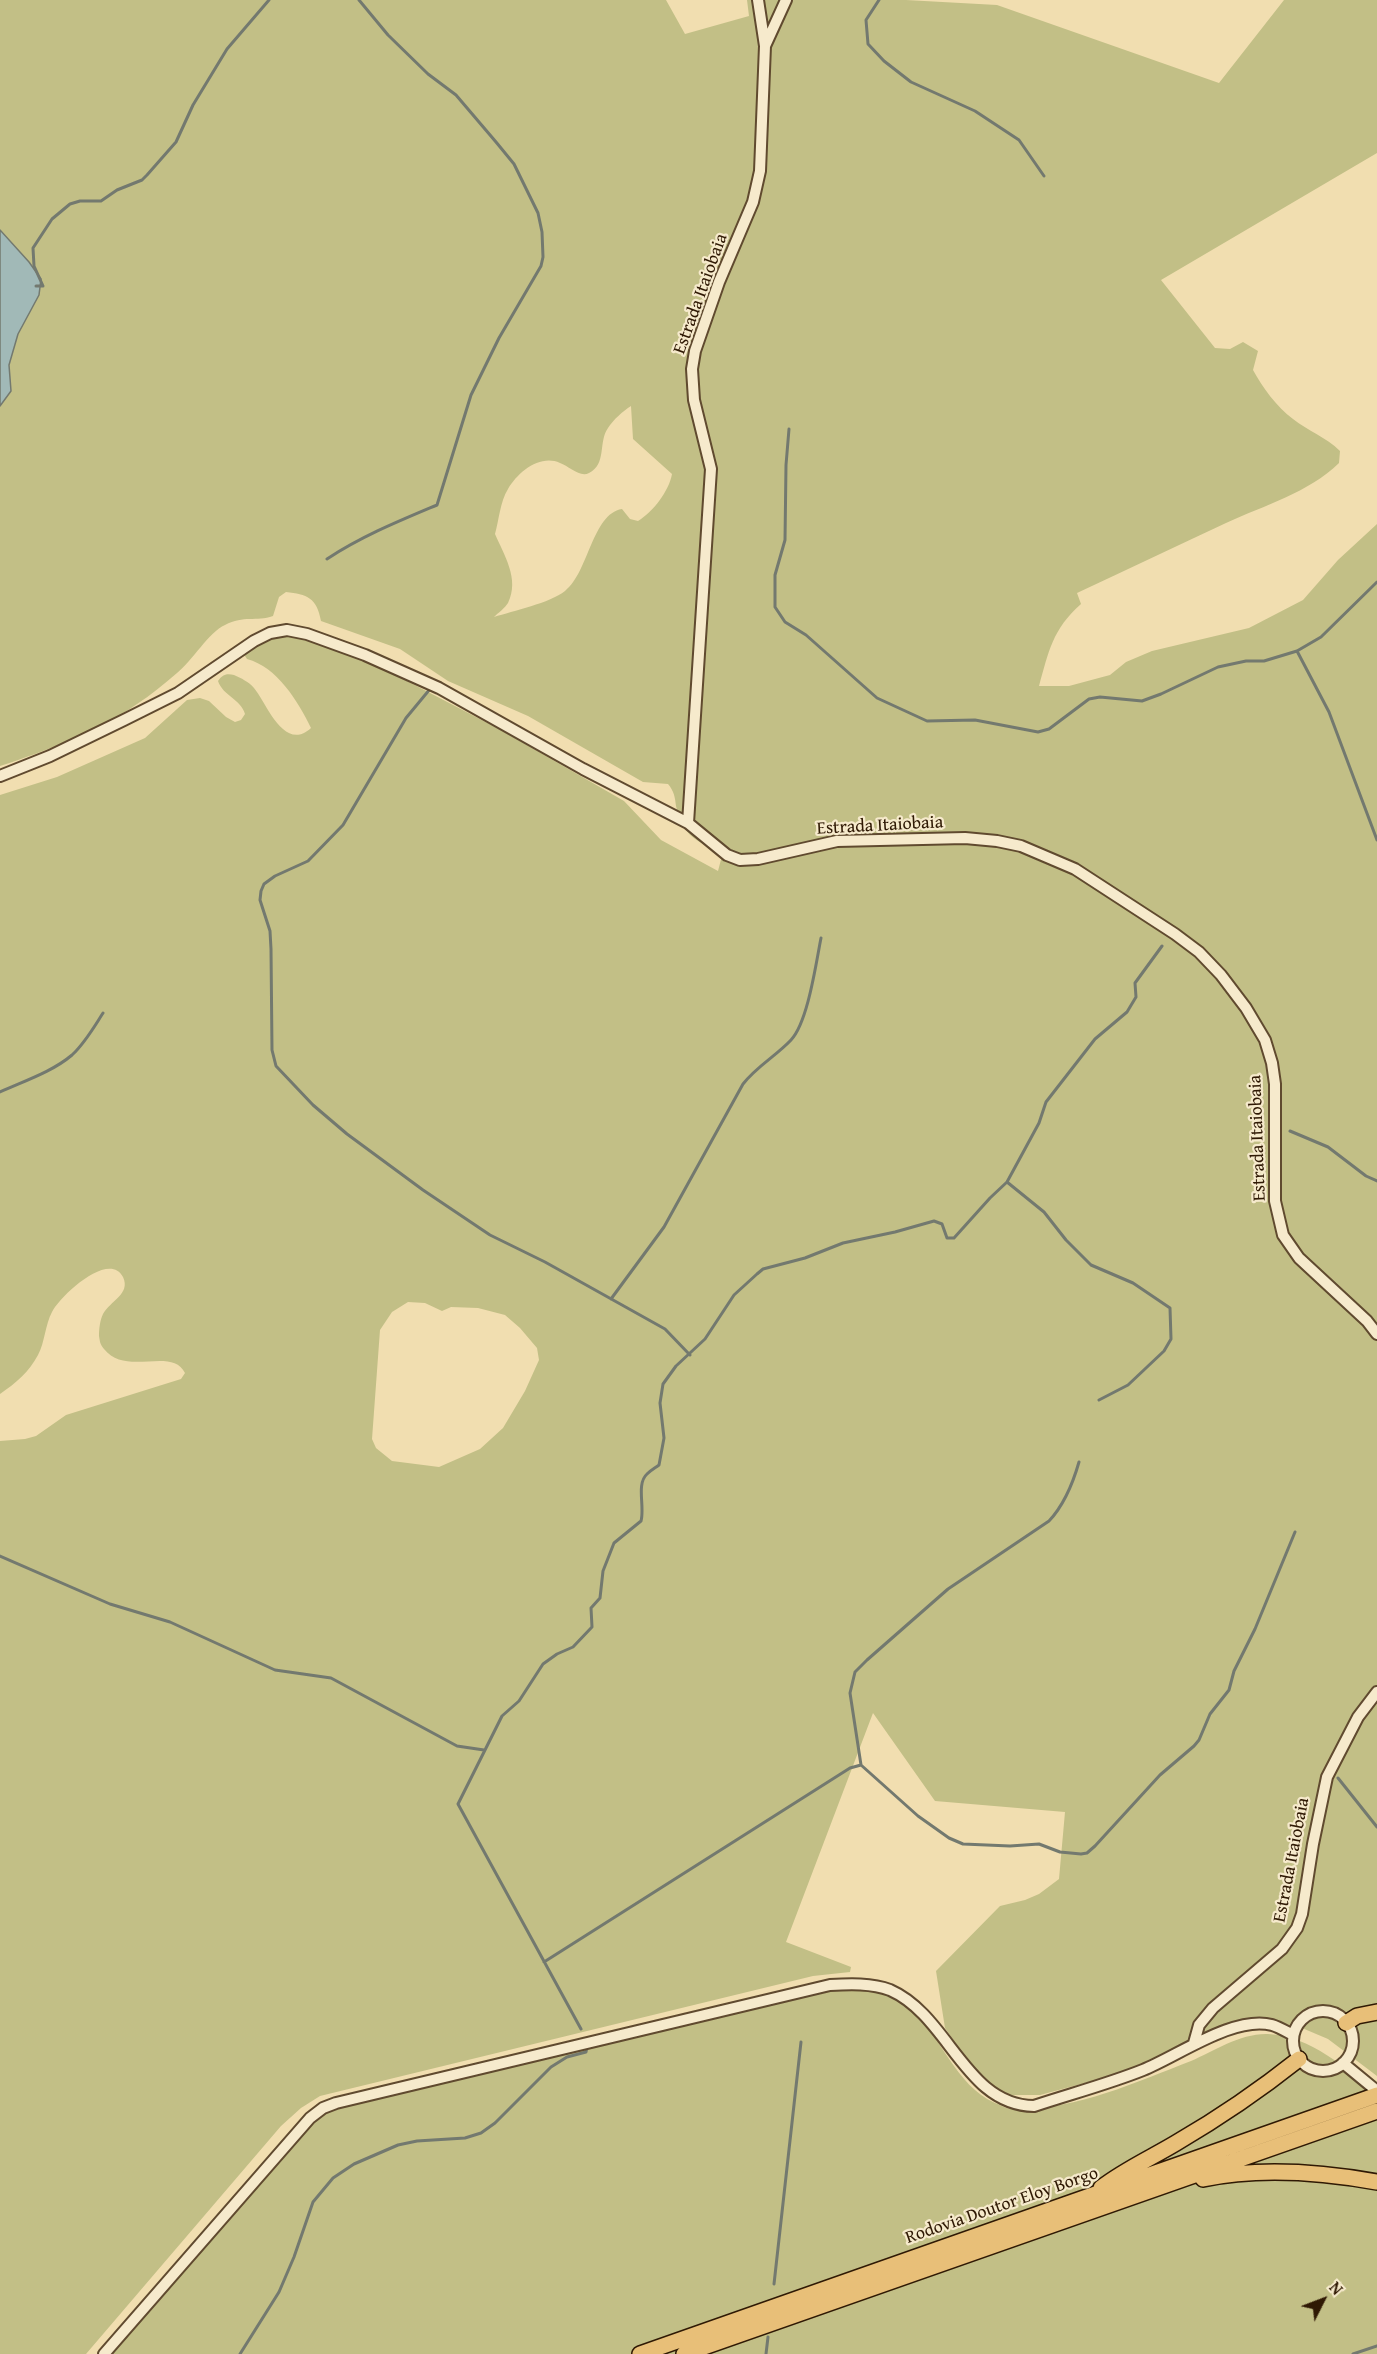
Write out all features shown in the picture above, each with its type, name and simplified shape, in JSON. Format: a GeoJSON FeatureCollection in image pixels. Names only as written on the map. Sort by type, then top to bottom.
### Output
{"type":"FeatureCollection","features":[{"type":"Feature","properties":{"kind":"highway"},"geometry":{"type":"LineString","coordinates":[[1346,2023],[1357,2016],[1377,2012]]}},
{"type":"Feature","properties":{"kind":"highway"},"geometry":{"type":"LineString","coordinates":[[1090,2196],[1118,2174],[1205,2126],[1270,2082],[1299,2059]]}},
{"type":"Feature","properties":{"kind":"highway","name":"Rodovia Doutor Eloy Borgo"},"geometry":{"type":"LineString","coordinates":[[640,2354],[1375,2099]]}},
{"type":"Feature","properties":{"kind":"highway","name":"Rodovia Doutor Eloy Borgo"},"geometry":{"type":"LineString","coordinates":[[684,2354],[1107,2205],[1375,2099]]}},
{"type":"Feature","properties":{"kind":"highway"},"geometry":{"type":"LineString","coordinates":[[1107,2205],[1138,2198],[1183,2183],[1236,2174],[1311,2174],[1377,2182]]}},
{"type":"Feature","properties":{"kind":"street","name":"Estrada Itaiobaia"},"geometry":{"type":"LineString","coordinates":[[758,0],[765,46],[760,171],[757,188],[719,282],[695,351],[692,369],[694,400],[711,469],[688,823],[727,855],[740,860],[758,859],[837,841],[965,838],[1021,846],[1075,869],[1175,934],[1199,952],[1221,975],[1246,1008],[1265,1040],[1275,1084],[1275,1201],[1283,1235],[1299,1258],[1367,1321],[1377,1334]]}},
{"type":"Feature","properties":{"kind":"street"},"geometry":{"type":"LineString","coordinates":[[765,46],[786,0]]}},
{"type":"Feature","properties":{"kind":"street"},"geometry":{"type":"LineString","coordinates":[[0,776],[50,756],[178,693],[254,641],[270,633],[287,630],[307,634],[365,655],[439,688],[583,769],[688,823]]}},
{"type":"Feature","properties":{"kind":"street","name":"Estrada Itaiobaia"},"geometry":{"type":"LineString","coordinates":[[1194,2043],[1199,2025],[1213,2008],[1282,1948],[1297,1928],[1302,1914],[1327,1777],[1358,1717],[1377,1692]]}},
{"type":"Feature","properties":{"kind":"street"},"geometry":{"type":"LineString","coordinates":[[104,2354],[310,2118],[323,2108],[336,2103],[830,1985],[864,1985],[887,1989],[912,2003],[947,2040],[976,2079],[992,2094],[1020,2106],[1034,2106],[1124,2077],[1161,2062],[1194,2043],[1234,2029],[1252,2025],[1272,2025],[1293,2035]]}},
{"type":"Feature","properties":{"kind":"street"},"geometry":{"type":"LineString","coordinates":[[1331,2012],[1346,2023],[1352,2034],[1352,2047],[1343,2063],[1332,2069],[1320,2071],[1308,2067],[1299,2059],[1293,2048],[1293,2035],[1298,2024],[1313,2013],[1331,2012]]}},
{"type":"Feature","properties":{"kind":"street"},"geometry":{"type":"LineString","coordinates":[[1343,2063],[1375,2099]]}},
{"type":"Feature","properties":{"kind":"shaded area"},"geometry":{"type":"Polygon","coordinates":[[[0,0],[666,0],[685,34],[749,16],[747,0],[906,0],[997,5],[1219,83],[1284,0],[1377,0],[1377,153],[1161,280],[1215,348],[1230,349],[1243,342],[1258,351],[1253,370],[1266,390],[1293,419],[1340,451],[1339,463],[1300,490],[1077,593],[1081,604],[1058,632],[1049,652],[1039,686],[1069,686],[1110,675],[1126,662],[1152,651],[1249,628],[1303,600],[1338,560],[1377,524],[1377,2076],[1328,2039],[1302,2028],[1267,2020],[1111,2076],[1040,2095],[1010,2095],[995,2087],[974,2071],[945,2028],[936,1971],[1000,1906],[1039,1894],[1059,1879],[1065,1812],[935,1801],[873,1713],[786,1942],[851,1967],[850,1972],[813,1976],[320,2096],[301,2108],[281,2126],[86,2354],[0,2354],[0,1441],[36,1436],[66,1415],[181,1379],[185,1373],[179,1365],[170,1362],[124,1361],[113,1357],[100,1343],[102,1316],[122,1293],[125,1283],[116,1270],[107,1269],[85,1278],[64,1296],[52,1312],[40,1350],[31,1367],[0,1394],[0,795],[57,777],[145,738],[187,700],[200,698],[209,701],[226,717],[235,722],[241,720],[245,714],[243,709],[220,686],[218,681],[226,674],[237,676],[252,686],[284,730],[292,734],[301,734],[311,728],[293,696],[268,669],[247,659],[243,653],[248,645],[284,632],[363,658],[499,729],[624,801],[661,840],[718,871],[723,852],[698,841],[687,831],[682,824],[674,794],[668,784],[643,782],[528,716],[448,681],[400,649],[321,621],[314,602],[300,594],[286,592],[279,597],[273,616],[238,620],[219,629],[177,673],[122,714],[71,740],[0,766],[0,406],[11,391],[9,365],[25,317],[29,262],[0,230],[0,0]],[[631,406],[608,428],[595,469],[582,474],[560,463],[545,461],[530,466],[508,489],[501,505],[495,534],[512,576],[512,585],[508,603],[494,617],[541,603],[565,591],[580,571],[597,532],[612,513],[622,509],[630,519],[638,521],[664,494],[672,474],[633,439],[631,406]],[[408,1302],[392,1312],[380,1330],[372,1439],[376,1448],[392,1461],[439,1467],[480,1449],[503,1428],[525,1391],[539,1360],[537,1348],[505,1315],[478,1308],[451,1307],[442,1311],[425,1303],[408,1302]]]}},
{"type":"Feature","properties":{"kind":"shaded area"},"geometry":{"type":"Polygon","coordinates":[[[848,1986],[889,1996],[911,2009],[932,2033],[969,2084],[981,2095],[1010,2109],[1058,2105],[1103,2094],[1191,2061],[1238,2039],[1258,2034],[1284,2036],[1299,2041],[1340,2064],[1377,2095],[1377,2354],[105,2354],[291,2136],[326,2109],[848,1986]]]}},
{"type":"Feature","properties":{"kind":"water"},"geometry":{"type":"Polygon","coordinates":[[[0,230],[41,279],[39,295],[18,334],[9,365],[11,391],[0,406],[0,230]]]}},
{"type":"Feature","properties":{"kind":"waterway"},"geometry":{"type":"LineString","coordinates":[[36,286],[43,286],[34,266],[33,248],[52,219],[70,204],[80,201],[101,201],[117,190],[142,180],[147,175],[176,142],[193,105],[227,49],[269,0]]}},
{"type":"Feature","properties":{"kind":"waterway"},"geometry":{"type":"LineString","coordinates":[[327,559],[367,536],[437,505],[471,395],[499,338],[541,266],[543,257],[542,232],[538,213],[514,164],[456,95],[428,74],[388,35],[359,0]]}},
{"type":"Feature","properties":{"kind":"waterway"},"geometry":{"type":"LineString","coordinates":[[879,0],[866,20],[868,44],[884,61],[911,82],[975,111],[1019,140],[1044,176]]}},
{"type":"Feature","properties":{"kind":"waterway"},"geometry":{"type":"LineString","coordinates":[[789,429],[785,540],[775,575],[775,607],[785,622],[806,635],[877,698],[927,721],[975,720],[1038,732],[1049,729],[1089,699],[1100,697],[1142,701],[1218,667],[1246,661],[1264,661],[1297,651],[1321,637],[1377,582]]}},
{"type":"Feature","properties":{"kind":"waterway"},"geometry":{"type":"LineString","coordinates":[[1297,651],[1329,712],[1377,840]]}},
{"type":"Feature","properties":{"kind":"waterway"},"geometry":{"type":"LineString","coordinates":[[430,689],[406,718],[343,825],[308,861],[275,876],[264,884],[261,891],[260,900],[270,931],[272,1050],[276,1066],[313,1105],[347,1134],[423,1190],[490,1235],[545,1262],[665,1329],[690,1355]]}},
{"type":"Feature","properties":{"kind":"waterway"},"geometry":{"type":"LineString","coordinates":[[611,1299],[664,1227],[743,1084],[785,1046],[797,1031],[807,1006],[821,938]]}},
{"type":"Feature","properties":{"kind":"waterway"},"geometry":{"type":"LineString","coordinates":[[581,2029],[458,1804],[502,1716],[519,1701],[543,1664],[573,1647],[592,1627],[591,1608],[600,1598],[603,1571],[614,1543],[641,1521],[642,1484],[647,1474],[659,1465],[664,1438],[660,1403],[663,1384],[676,1366],[705,1339],[734,1295],[763,1269],[805,1258],[843,1243],[934,1221],[942,1224],[947,1238],[954,1238],[1007,1182],[1039,1123],[1046,1102],[1095,1039],[1127,1012],[1136,997],[1135,983],[1162,946]]}},
{"type":"Feature","properties":{"kind":"waterway"},"geometry":{"type":"LineString","coordinates":[[0,1092],[47,1071],[72,1055],[103,1013]]}},
{"type":"Feature","properties":{"kind":"waterway"},"geometry":{"type":"LineString","coordinates":[[1290,1131],[1328,1147],[1366,1176],[1377,1181]]}},
{"type":"Feature","properties":{"kind":"waterway"},"geometry":{"type":"LineString","coordinates":[[1007,1182],[1044,1212],[1066,1240],[1091,1265],[1133,1283],[1170,1308],[1171,1339],[1164,1351],[1128,1385],[1099,1400]]}},
{"type":"Feature","properties":{"kind":"waterway"},"geometry":{"type":"LineString","coordinates":[[1079,1462],[1068,1493],[1060,1508],[1049,1521],[948,1589],[855,1672],[850,1693],[861,1765],[918,1816],[949,1838],[963,1844],[1010,1846],[1039,1844],[1060,1852],[1081,1854],[1087,1853],[1095,1846],[1160,1775],[1199,1740],[1210,1714],[1229,1690],[1234,1671],[1255,1629],[1295,1532]]}},
{"type":"Feature","properties":{"kind":"waterway"},"geometry":{"type":"LineString","coordinates":[[0,1556],[110,1604],[170,1622],[275,1670],[331,1678],[457,1746],[484,1750]]}},
{"type":"Feature","properties":{"kind":"waterway"},"geometry":{"type":"LineString","coordinates":[[544,1962],[850,1768],[861,1765]]}},
{"type":"Feature","properties":{"kind":"waterway"},"geometry":{"type":"LineString","coordinates":[[1338,1778],[1377,1827]]}},
{"type":"Feature","properties":{"kind":"waterway"},"geometry":{"type":"LineString","coordinates":[[774,2284],[801,2042]]}},
{"type":"Feature","properties":{"kind":"waterway"},"geometry":{"type":"LineString","coordinates":[[240,2354],[279,2292],[313,2202],[333,2178],[354,2164],[398,2145],[417,2141],[465,2138],[481,2133],[495,2123],[551,2067],[567,2057],[586,2052],[587,2047]]}},
{"type":"Feature","properties":{"kind":"waterway"},"geometry":{"type":"LineString","coordinates":[[766,2354],[768,2337]]}},
{"type":"Feature","properties":{"kind":"waterway"},"geometry":{"type":"LineString","coordinates":[[1353,2354],[1377,2346]]}}]}
